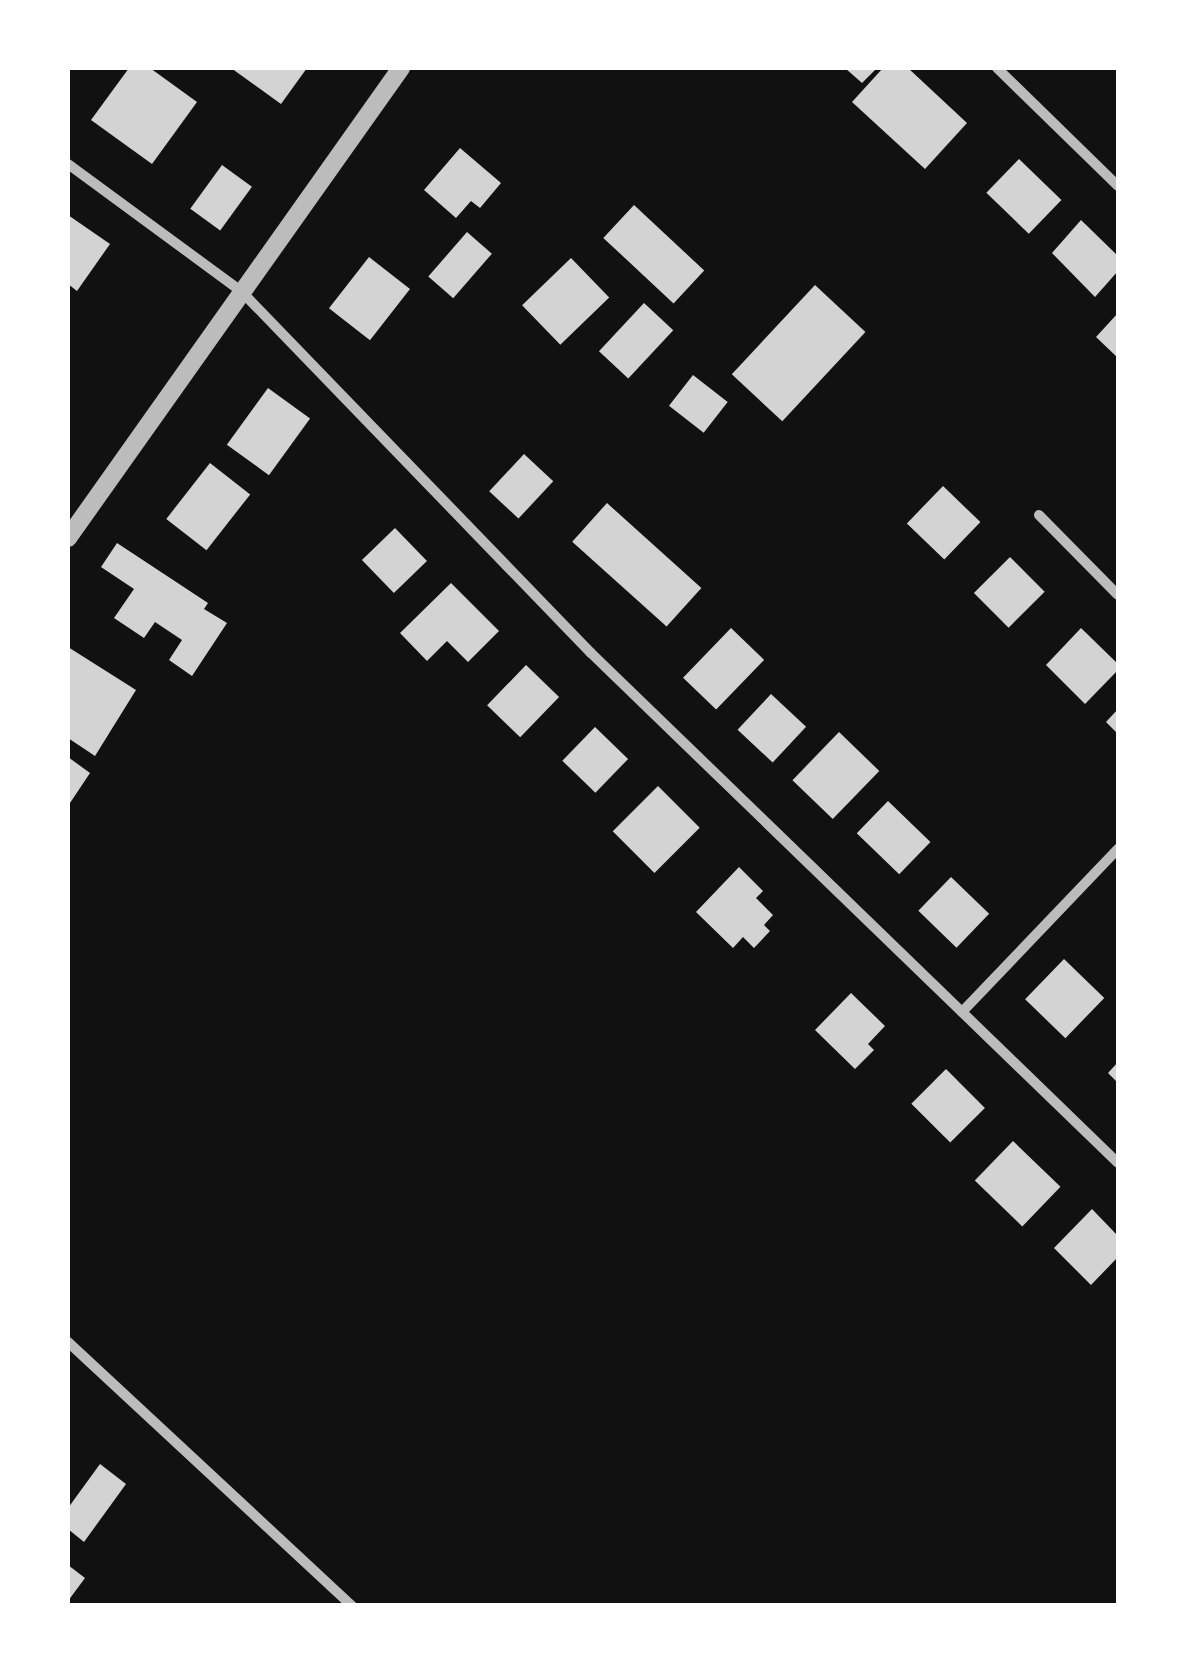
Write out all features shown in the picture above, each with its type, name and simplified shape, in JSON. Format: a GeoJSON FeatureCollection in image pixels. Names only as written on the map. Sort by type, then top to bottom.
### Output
{"type":"FeatureCollection","features":[{"type":"Feature","properties":{"kind":"street"},"geometry":{"type":"LineString","coordinates":[[68,538],[401,68]]}},
{"type":"Feature","properties":{"kind":"street"},"geometry":{"type":"LineString","coordinates":[[997,68],[1118,186]]}},
{"type":"Feature","properties":{"kind":"street"},"geometry":{"type":"LineString","coordinates":[[68,164],[242,292],[591,653],[1118,1164]]}},
{"type":"Feature","properties":{"kind":"street"},"geometry":{"type":"LineString","coordinates":[[1039,515],[1118,595]]}},
{"type":"Feature","properties":{"kind":"street"},"geometry":{"type":"LineString","coordinates":[[962,1012],[1118,850]]}},
{"type":"Feature","properties":{"kind":"street"},"geometry":{"type":"LineString","coordinates":[[68,1342],[352,1606]]}},
{"type":"Feature","properties":{"kind":"building"},"geometry":{"type":"Polygon","coordinates":[[[129,68],[150,68],[197,102],[152,164],[91,120],[129,68]]]}},
{"type":"Feature","properties":{"kind":"building"},"geometry":{"type":"Polygon","coordinates":[[[231,68],[307,68],[281,104],[231,68]]]}},
{"type":"Feature","properties":{"kind":"building"},"geometry":{"type":"Polygon","coordinates":[[[845,68],[877,68],[862,83],[845,68]]]}},
{"type":"Feature","properties":{"kind":"building"},"geometry":{"type":"Polygon","coordinates":[[[883,68],[908,68],[967,123],[925,169],[852,102],[883,68]]]}},
{"type":"Feature","properties":{"kind":"building"},"geometry":{"type":"Polygon","coordinates":[[[460,148],[501,183],[480,208],[471,201],[456,218],[424,190],[460,148]]]}},
{"type":"Feature","properties":{"kind":"building"},"geometry":{"type":"Polygon","coordinates":[[[1019,159],[1061,200],[1029,234],[986,193],[1019,159]]]}},
{"type":"Feature","properties":{"kind":"building"},"geometry":{"type":"Polygon","coordinates":[[[222,165],[252,187],[220,230],[190,209],[222,165]]]}},
{"type":"Feature","properties":{"kind":"building"},"geometry":{"type":"Polygon","coordinates":[[[634,205],[704,270],[674,303],[603,238],[634,205]]]}},
{"type":"Feature","properties":{"kind":"building"},"geometry":{"type":"Polygon","coordinates":[[[68,215],[110,244],[77,291],[68,284],[68,215]]]}},
{"type":"Feature","properties":{"kind":"building"},"geometry":{"type":"Polygon","coordinates":[[[1081,220],[1118,256],[1118,271],[1095,297],[1052,253],[1081,220]]]}},
{"type":"Feature","properties":{"kind":"building"},"geometry":{"type":"Polygon","coordinates":[[[467,232],[492,254],[453,298],[428,277],[467,232]]]}},
{"type":"Feature","properties":{"kind":"building"},"geometry":{"type":"Polygon","coordinates":[[[369,257],[410,289],[370,340],[329,308],[369,257]]]}},
{"type":"Feature","properties":{"kind":"building"},"geometry":{"type":"Polygon","coordinates":[[[571,258],[609,298],[560,345],[522,305],[571,258]]]}},
{"type":"Feature","properties":{"kind":"building"},"geometry":{"type":"Polygon","coordinates":[[[815,285],[865,332],[782,421],[732,374],[815,285]]]}},
{"type":"Feature","properties":{"kind":"building"},"geometry":{"type":"Polygon","coordinates":[[[644,303],[673,330],[628,379],[599,351],[644,303]]]}},
{"type":"Feature","properties":{"kind":"building"},"geometry":{"type":"Polygon","coordinates":[[[1118,313],[1118,358],[1096,337],[1118,313]]]}},
{"type":"Feature","properties":{"kind":"building"},"geometry":{"type":"Polygon","coordinates":[[[693,375],[728,402],[704,433],[669,406],[693,375]]]}},
{"type":"Feature","properties":{"kind":"building"},"geometry":{"type":"Polygon","coordinates":[[[268,388],[310,419],[269,475],[227,445],[268,388]]]}},
{"type":"Feature","properties":{"kind":"building"},"geometry":{"type":"Polygon","coordinates":[[[524,454],[553,481],[518,519],[489,491],[524,454]]]}},
{"type":"Feature","properties":{"kind":"building"},"geometry":{"type":"Polygon","coordinates":[[[210,463],[250,494],[206,550],[166,519],[210,463]]]}},
{"type":"Feature","properties":{"kind":"building"},"geometry":{"type":"Polygon","coordinates":[[[943,486],[980,522],[944,560],[907,523],[943,486]]]}},
{"type":"Feature","properties":{"kind":"building"},"geometry":{"type":"Polygon","coordinates":[[[607,503],[701,588],[667,627],[572,542],[607,503]]]}},
{"type":"Feature","properties":{"kind":"building"},"geometry":{"type":"Polygon","coordinates":[[[395,528],[427,561],[394,593],[362,560],[395,528]]]}},
{"type":"Feature","properties":{"kind":"building"},"geometry":{"type":"Polygon","coordinates":[[[117,543],[208,603],[204,609],[227,623],[192,676],[169,660],[182,640],[155,622],[144,638],[114,618],[134,589],[101,567],[117,543]]]}},
{"type":"Feature","properties":{"kind":"building"},"geometry":{"type":"Polygon","coordinates":[[[1010,557],[1045,592],[1009,628],[974,593],[1010,557]]]}},
{"type":"Feature","properties":{"kind":"building"},"geometry":{"type":"Polygon","coordinates":[[[451,583],[499,631],[468,662],[447,641],[427,661],[400,633],[451,583]]]}},
{"type":"Feature","properties":{"kind":"building"},"geometry":{"type":"Polygon","coordinates":[[[731,628],[764,660],[716,710],[683,678],[731,628]]]}},
{"type":"Feature","properties":{"kind":"building"},"geometry":{"type":"Polygon","coordinates":[[[1081,628],[1118,664],[1118,670],[1085,704],[1046,665],[1081,628]]]}},
{"type":"Feature","properties":{"kind":"building"},"geometry":{"type":"Polygon","coordinates":[[[68,647],[136,690],[95,756],[68,738],[68,647]]]}},
{"type":"Feature","properties":{"kind":"building"},"geometry":{"type":"Polygon","coordinates":[[[526,665],[559,697],[520,737],[487,705],[526,665]]]}},
{"type":"Feature","properties":{"kind":"building"},"geometry":{"type":"Polygon","coordinates":[[[771,694],[806,727],[773,763],[738,730],[771,694]]]}},
{"type":"Feature","properties":{"kind":"building"},"geometry":{"type":"Polygon","coordinates":[[[1118,709],[1118,734],[1106,722],[1118,709]]]}},
{"type":"Feature","properties":{"kind":"building"},"geometry":{"type":"Polygon","coordinates":[[[595,727],[628,759],[595,793],[562,761],[595,727]]]}},
{"type":"Feature","properties":{"kind":"building"},"geometry":{"type":"Polygon","coordinates":[[[839,732],[879,771],[833,819],[792,780],[839,732]]]}},
{"type":"Feature","properties":{"kind":"building"},"geometry":{"type":"Polygon","coordinates":[[[68,757],[90,773],[68,806],[68,757]]]}},
{"type":"Feature","properties":{"kind":"building"},"geometry":{"type":"Polygon","coordinates":[[[658,786],[700,828],[654,873],[613,831],[658,786]]]}},
{"type":"Feature","properties":{"kind":"building"},"geometry":{"type":"Polygon","coordinates":[[[888,801],[930,842],[899,874],[857,833],[888,801]]]}},
{"type":"Feature","properties":{"kind":"building"},"geometry":{"type":"Polygon","coordinates":[[[739,867],[763,891],[756,898],[773,915],[764,925],[770,931],[754,948],[743,937],[733,948],[696,912],[739,867]]]}},
{"type":"Feature","properties":{"kind":"building"},"geometry":{"type":"Polygon","coordinates":[[[951,877],[989,914],[956,948],[918,911],[951,877]]]}},
{"type":"Feature","properties":{"kind":"building"},"geometry":{"type":"Polygon","coordinates":[[[1064,959],[1104,998],[1065,1038],[1025,999],[1064,959]]]}},
{"type":"Feature","properties":{"kind":"building"},"geometry":{"type":"Polygon","coordinates":[[[851,993],[885,1026],[868,1044],[874,1050],[855,1069],[815,1030],[851,993]]]}},
{"type":"Feature","properties":{"kind":"building"},"geometry":{"type":"Polygon","coordinates":[[[1118,1062],[1118,1083],[1108,1073],[1118,1062]]]}},
{"type":"Feature","properties":{"kind":"building"},"geometry":{"type":"Polygon","coordinates":[[[946,1069],[985,1108],[950,1143],[911,1104],[946,1069]]]}},
{"type":"Feature","properties":{"kind":"building"},"geometry":{"type":"Polygon","coordinates":[[[1013,1141],[1060,1187],[1022,1226],[975,1181],[1013,1141]]]}},
{"type":"Feature","properties":{"kind":"building"},"geometry":{"type":"Polygon","coordinates":[[[1092,1209],[1118,1236],[1118,1257],[1091,1285],[1054,1248],[1092,1209]]]}},
{"type":"Feature","properties":{"kind":"building"},"geometry":{"type":"Polygon","coordinates":[[[100,1464],[126,1484],[84,1542],[68,1529],[68,1508],[100,1464]]]}},
{"type":"Feature","properties":{"kind":"building"},"geometry":{"type":"Polygon","coordinates":[[[68,1565],[85,1578],[68,1601],[68,1565]]]}}]}
